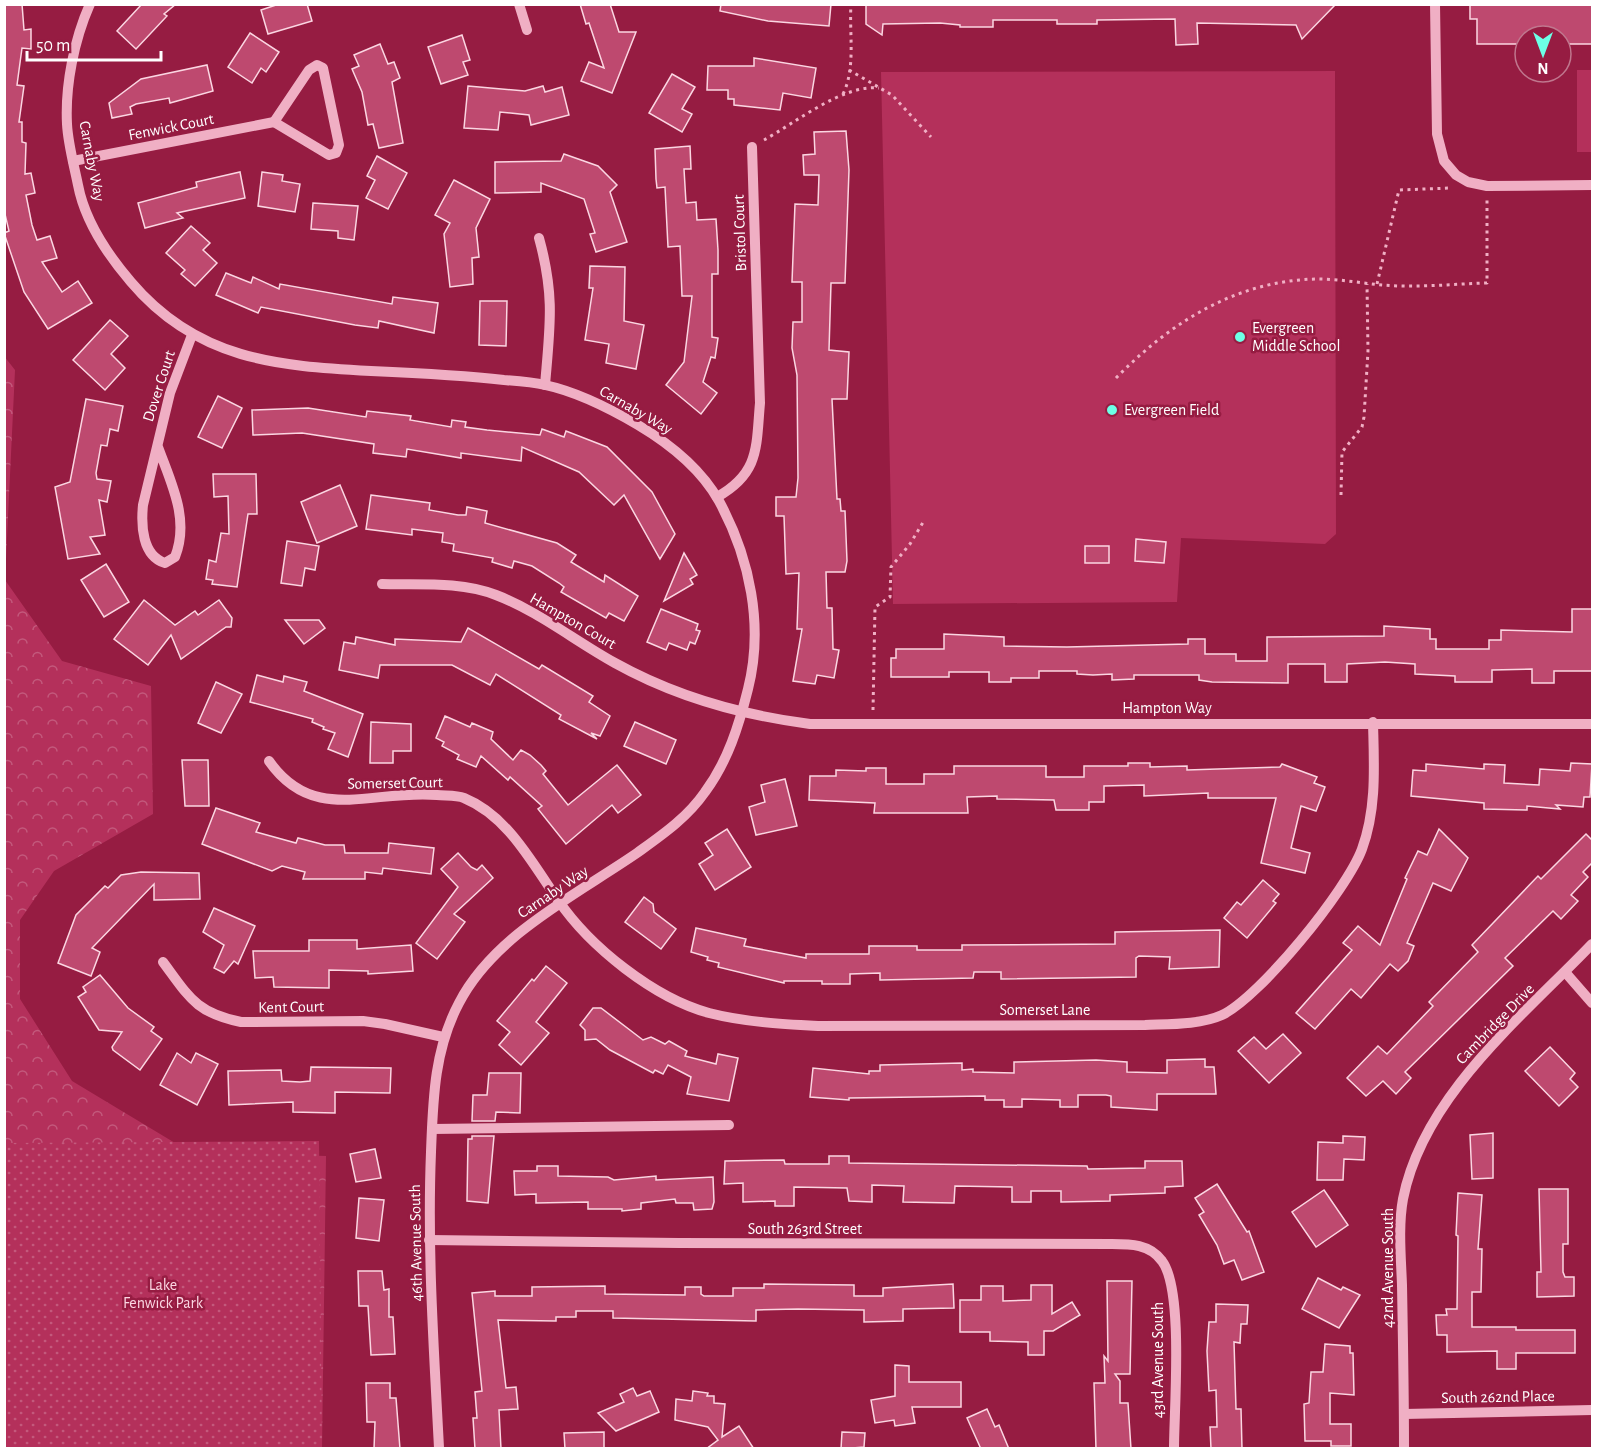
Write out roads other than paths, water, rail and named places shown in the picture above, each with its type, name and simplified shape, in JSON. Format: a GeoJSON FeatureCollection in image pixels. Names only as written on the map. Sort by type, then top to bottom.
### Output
{"type":"FeatureCollection","features":[{"type":"Feature","properties":{"kind":"street","name":"Carnaby Way"},"geometry":{"type":"LineString","coordinates":[[90,4],[70,77],[67,123],[80,195],[91,224],[113,261],[141,294],[166,317],[192,335],[225,351],[298,367],[456,375],[545,385],[601,404],[656,436],[690,464],[717,497],[735,535],[747,574],[756,623],[753,671],[742,713],[726,758],[704,794],[675,825],[516,935],[479,974],[460,999],[443,1037]]}},
{"type":"Feature","properties":{"kind":"street"},"geometry":{"type":"LineString","coordinates":[[519,4],[527,30]]}},
{"type":"Feature","properties":{"kind":"street"},"geometry":{"type":"LineString","coordinates":[[1435,4],[1439,147],[1444,161],[1456,175],[1468,182],[1487,186],[1593,185]]}},
{"type":"Feature","properties":{"kind":"street"},"geometry":{"type":"LineString","coordinates":[[317,64],[323,68],[339,145],[336,153],[329,155],[274,122],[309,70],[317,64]]}},
{"type":"Feature","properties":{"kind":"street","name":"Fenwick Court"},"geometry":{"type":"LineString","coordinates":[[73,161],[274,122]]}},
{"type":"Feature","properties":{"kind":"street","name":"Bristol Court"},"geometry":{"type":"LineString","coordinates":[[717,497],[733,488],[750,469],[757,444],[760,403],[753,147]]}},
{"type":"Feature","properties":{"kind":"street"},"geometry":{"type":"LineString","coordinates":[[539,238],[549,274],[552,308],[545,385]]}},
{"type":"Feature","properties":{"kind":"street","name":"Dover Court"},"geometry":{"type":"LineString","coordinates":[[158,447],[180,511],[179,549],[176,558],[165,563],[153,556],[141,524],[158,447],[170,393],[192,335]]}},
{"type":"Feature","properties":{"kind":"street","name":"Hampton Court"},"geometry":{"type":"LineString","coordinates":[[382,584],[462,587],[495,594],[531,612],[616,664],[686,696],[742,713]]}},
{"type":"Feature","properties":{"kind":"street","name":"Hampton Way"},"geometry":{"type":"LineString","coordinates":[[742,713],[810,724],[1373,722],[1593,724]]}},
{"type":"Feature","properties":{"kind":"street","name":"Somerset Lane"},"geometry":{"type":"LineString","coordinates":[[560,903],[589,936],[624,968],[685,1004],[733,1018],[818,1026],[1145,1025],[1181,1023],[1220,1016],[1250,998],[1275,971],[1340,888],[1362,851],[1371,816],[1374,790],[1373,722]]}},
{"type":"Feature","properties":{"kind":"street","name":"Somerset Court"},"geometry":{"type":"LineString","coordinates":[[269,761],[282,779],[299,792],[321,798],[427,794],[462,797],[493,815],[529,856],[560,903]]}},
{"type":"Feature","properties":{"kind":"street","name":"Cambridge Drive"},"geometry":{"type":"LineString","coordinates":[[1447,1096],[1593,944]]}},
{"type":"Feature","properties":{"kind":"street","name":"Kent Court"},"geometry":{"type":"LineString","coordinates":[[163,962],[194,1003],[222,1018],[241,1022],[385,1023],[443,1037]]}},
{"type":"Feature","properties":{"kind":"street"},"geometry":{"type":"LineString","coordinates":[[1565,972],[1593,1003]]}},
{"type":"Feature","properties":{"kind":"street","name":"46th Avenue South"},"geometry":{"type":"LineString","coordinates":[[439,1449],[429,1240],[434,1080],[443,1037]]}},
{"type":"Feature","properties":{"kind":"street","name":"42nd Avenue South"},"geometry":{"type":"LineString","coordinates":[[1404,1449],[1403,1201],[1409,1173],[1424,1137],[1447,1096]]}},
{"type":"Feature","properties":{"kind":"street"},"geometry":{"type":"LineString","coordinates":[[432,1129],[729,1125]]}},
{"type":"Feature","properties":{"kind":"street","name":"South 263rd Street"},"geometry":{"type":"LineString","coordinates":[[429,1240],[691,1244],[1131,1244],[1154,1252],[1168,1272]]}},
{"type":"Feature","properties":{"kind":"street","name":"43rd Avenue South"},"geometry":{"type":"LineString","coordinates":[[1168,1272],[1173,1297],[1173,1449]]}},
{"type":"Feature","properties":{"kind":"street","name":"South 262nd Place"},"geometry":{"type":"LineString","coordinates":[[1404,1414],[1593,1410]]}},
{"type":"Feature","properties":{"kind":"place","name":"Evergreen Middle School"},"geometry":{"type":"Point","coordinates":[1240,337]}},
{"type":"Feature","properties":{"kind":"place","name":"Evergreen Field"},"geometry":{"type":"Point","coordinates":[1112,410]}},
{"type":"Feature","properties":{"kind":"park label","name":"Lake Fenwick Park"},"geometry":{"type":"Point","coordinates":[163,1294]}}]}
